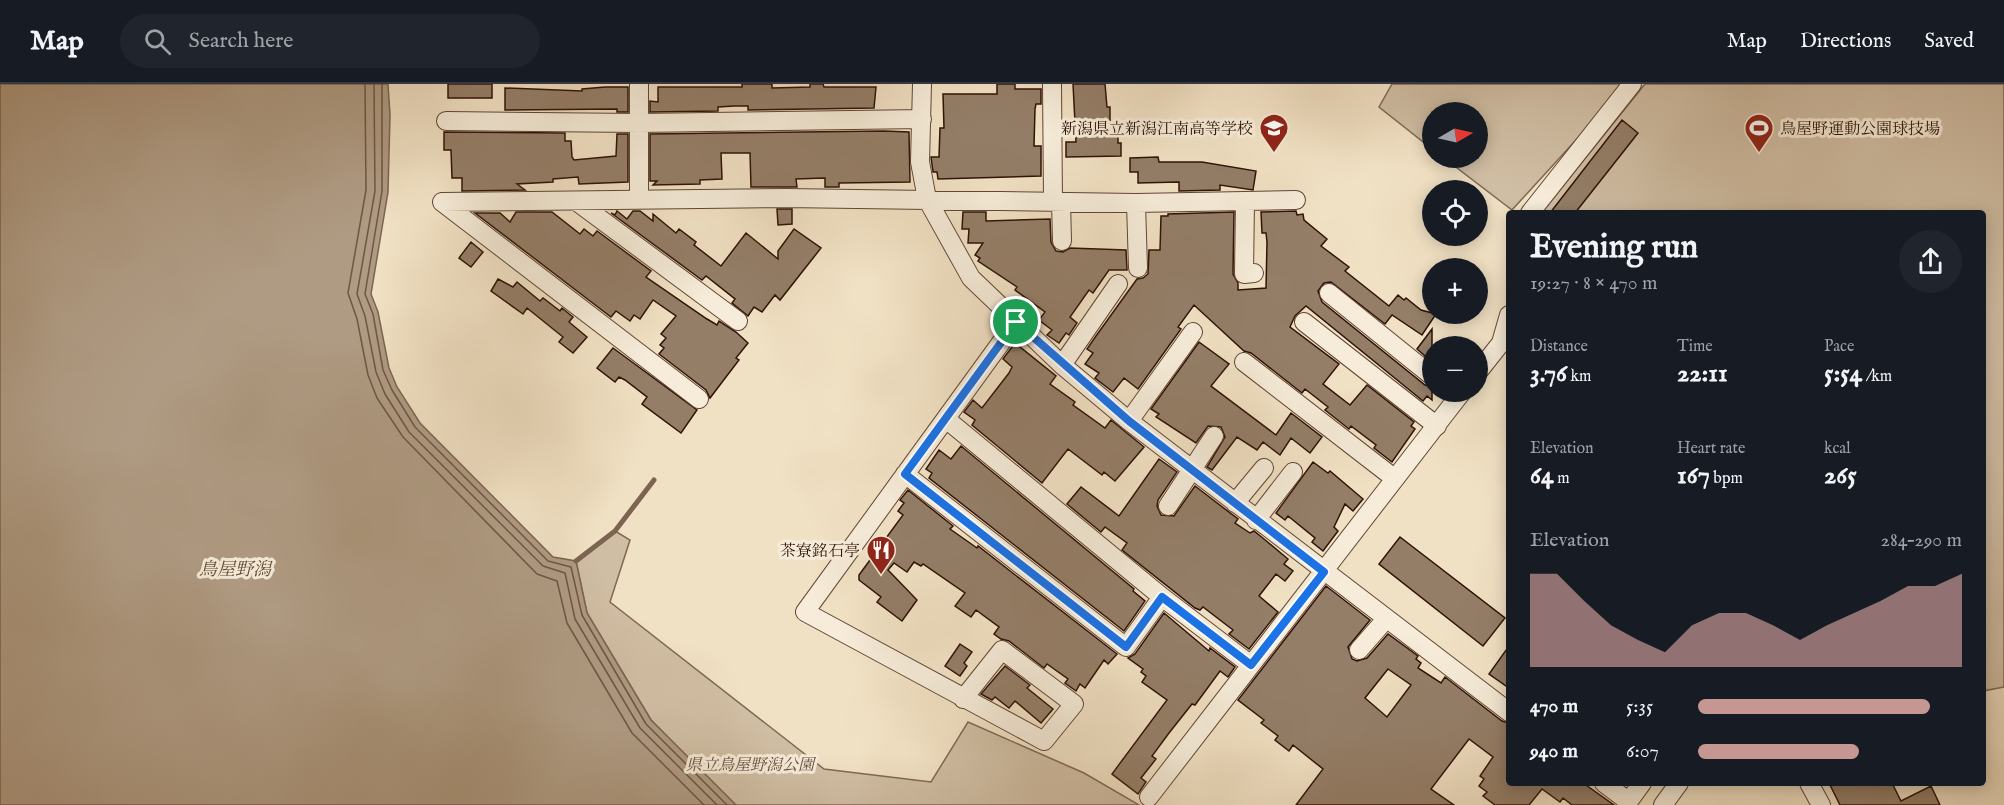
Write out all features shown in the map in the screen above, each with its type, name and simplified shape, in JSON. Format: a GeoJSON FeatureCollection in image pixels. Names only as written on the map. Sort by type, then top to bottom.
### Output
{"type":"FeatureCollection","features":[{"type":"Feature","properties":{"kind":"street"},"geometry":{"type":"LineString","coordinates":[[639,84],[639,200]]}},
{"type":"Feature","properties":{"kind":"street"},"geometry":{"type":"LineString","coordinates":[[922,84],[920,162],[927,199],[971,278],[1062,364],[1129,421],[1506,710]]}},
{"type":"Feature","properties":{"kind":"street"},"geometry":{"type":"LineString","coordinates":[[1052,84],[1057,201],[1062,242]]}},
{"type":"Feature","properties":{"kind":"street"},"geometry":{"type":"LineString","coordinates":[[1532,210],[1632,84]]}},
{"type":"Feature","properties":{"kind":"street"},"geometry":{"type":"LineString","coordinates":[[446,122],[639,123],[922,120]]}},
{"type":"Feature","properties":{"kind":"street"},"geometry":{"type":"LineString","coordinates":[[699,399],[442,202],[927,199],[1136,203],[1296,200]]}},
{"type":"Feature","properties":{"kind":"street"},"geometry":{"type":"LineString","coordinates":[[576,201],[738,321]]}},
{"type":"Feature","properties":{"kind":"street"},"geometry":{"type":"LineString","coordinates":[[1245,201],[1244,274],[1254,273]]}},
{"type":"Feature","properties":{"kind":"street"},"geometry":{"type":"LineString","coordinates":[[1136,203],[1138,268]]}},
{"type":"Feature","properties":{"kind":"street"},"geometry":{"type":"LineString","coordinates":[[1062,364],[1118,284]]}},
{"type":"Feature","properties":{"kind":"street"},"geometry":{"type":"LineString","coordinates":[[1329,293],[1422,368]]}},
{"type":"Feature","properties":{"kind":"street"},"geometry":{"type":"LineString","coordinates":[[963,699],[1002,650],[1074,704],[1044,741],[963,699],[805,612],[1016,322]]}},
{"type":"Feature","properties":{"kind":"street"},"geometry":{"type":"LineString","coordinates":[[1304,322],[1437,426]]}},
{"type":"Feature","properties":{"kind":"street"},"geometry":{"type":"LineString","coordinates":[[1488,359],[1501,343],[1506,326]]}},
{"type":"Feature","properties":{"kind":"street"},"geometry":{"type":"LineString","coordinates":[[1129,421],[1193,332]]}},
{"type":"Feature","properties":{"kind":"street"},"geometry":{"type":"LineString","coordinates":[[1244,362],[1394,478]]}},
{"type":"Feature","properties":{"kind":"street"},"geometry":{"type":"LineString","coordinates":[[1149,797],[1394,478],[1437,426],[1452,402]]}},
{"type":"Feature","properties":{"kind":"street"},"geometry":{"type":"LineString","coordinates":[[946,419],[1162,597],[1251,665]]}},
{"type":"Feature","properties":{"kind":"street"},"geometry":{"type":"LineString","coordinates":[[1168,507],[1214,436]]}},
{"type":"Feature","properties":{"kind":"street"},"geometry":{"type":"LineString","coordinates":[[1235,503],[1264,468]]}},
{"type":"Feature","properties":{"kind":"street"},"geometry":{"type":"LineString","coordinates":[[1256,519],[1293,472]]}},
{"type":"Feature","properties":{"kind":"street"},"geometry":{"type":"LineString","coordinates":[[905,474],[1126,647],[1162,597]]}},
{"type":"Feature","properties":{"kind":"street"},"geometry":{"type":"LineString","coordinates":[[1359,650],[1386,620]]}},
{"type":"Feature","properties":{"kind":"street"},"geometry":{"type":"LineString","coordinates":[[1608,786],[1628,803],[1640,786]]}},
{"type":"Feature","properties":{"kind":"street"},"geometry":{"type":"LineString","coordinates":[[1663,805],[1677,786]]}},
{"type":"Feature","properties":{"kind":"street"},"geometry":{"type":"LineString","coordinates":[[1811,786],[1821,805]]}},
{"type":"Feature","properties":{"kind":"green space"},"geometry":{"type":"Polygon","coordinates":[[[1392,84],[1622,84],[1586,129],[1512,210],[1488,192],[1488,180],[1473,180],[1457,168],[1488,168],[1488,102],[1422,102],[1422,141],[1379,107],[1392,84]]]}},
{"type":"Feature","properties":{"kind":"green space"},"geometry":{"type":"Polygon","coordinates":[[[1645,84],[2004,84],[2004,687],[1986,690],[1986,210],[1543,210],[1645,84]]]}},
{"type":"Feature","properties":{"kind":"green space","name":"県立鳥屋野潟公園"},"geometry":{"type":"Polygon","coordinates":[[[615,531],[630,540],[610,602],[824,769],[931,782],[968,722],[1084,773],[1139,805],[733,805],[651,720],[587,613],[576,561],[615,531]]]}},
{"type":"Feature","properties":{"kind":"water","name":"鳥屋野潟"},"geometry":{"type":"Polygon","coordinates":[[[0,84],[388,84],[390,115],[388,192],[371,294],[378,312],[389,368],[397,387],[420,423],[553,557],[576,561],[587,613],[651,720],[736,805],[0,805],[0,84]]]}},
{"type":"Feature","properties":{"kind":"building"},"geometry":{"type":"Polygon","coordinates":[[[448,84],[492,84],[492,98],[448,98],[448,84]]]}},
{"type":"Feature","properties":{"kind":"building"},"geometry":{"type":"Polygon","coordinates":[[[742,84],[772,84],[772,88],[810,87],[810,84],[823,84],[824,87],[876,87],[874,108],[748,110],[748,106],[734,106],[718,107],[718,111],[650,112],[650,101],[658,102],[658,87],[742,87],[742,84]]]}},
{"type":"Feature","properties":{"kind":"building"},"geometry":{"type":"Polygon","coordinates":[[[997,84],[1015,84],[1015,89],[1041,89],[1041,104],[1036,104],[1035,109],[1034,146],[1041,146],[1041,176],[938,179],[937,172],[933,172],[931,157],[939,157],[940,128],[944,128],[943,94],[997,94],[997,84]]]}},
{"type":"Feature","properties":{"kind":"building"},"geometry":{"type":"Polygon","coordinates":[[[1073,84],[1105,84],[1107,107],[1110,107],[1110,124],[1118,125],[1121,156],[1066,157],[1066,142],[1076,142],[1073,84]]]}},
{"type":"Feature","properties":{"kind":"building"},"geometry":{"type":"Polygon","coordinates":[[[628,87],[628,112],[617,112],[617,109],[505,110],[505,88],[582,91],[582,89],[628,87]]]}},
{"type":"Feature","properties":{"kind":"building"},"geometry":{"type":"Polygon","coordinates":[[[1622,120],[1638,133],[1577,210],[1552,210],[1622,120]]]}},
{"type":"Feature","properties":{"kind":"building"},"geometry":{"type":"Polygon","coordinates":[[[444,132],[565,133],[565,141],[571,141],[574,160],[616,156],[617,134],[628,134],[628,182],[579,184],[578,177],[553,179],[553,182],[517,184],[525,190],[462,191],[462,178],[452,178],[451,150],[444,150],[444,132]]]}},
{"type":"Feature","properties":{"kind":"building"},"geometry":{"type":"Polygon","coordinates":[[[909,132],[910,182],[839,183],[839,187],[825,187],[825,178],[796,179],[797,187],[751,187],[750,153],[721,153],[722,179],[700,180],[700,184],[653,185],[657,181],[650,181],[650,134],[909,132]]]}},
{"type":"Feature","properties":{"kind":"building"},"geometry":{"type":"Polygon","coordinates":[[[1158,157],[1159,162],[1202,162],[1256,171],[1253,190],[1220,185],[1220,190],[1179,191],[1179,182],[1138,183],[1138,172],[1130,172],[1130,158],[1158,157]]]}},
{"type":"Feature","properties":{"kind":"building"},"geometry":{"type":"Polygon","coordinates":[[[777,209],[792,209],[792,224],[778,225],[777,209]]]}},
{"type":"Feature","properties":{"kind":"building"},"geometry":{"type":"Polygon","coordinates":[[[617,211],[627,219],[633,211],[640,211],[653,221],[653,214],[676,233],[679,229],[696,242],[694,245],[721,266],[746,233],[778,259],[778,251],[794,229],[821,248],[780,300],[775,295],[762,312],[754,307],[748,316],[732,303],[735,299],[706,276],[702,280],[611,213],[615,215],[617,211]]]}},
{"type":"Feature","properties":{"kind":"building"},"geometry":{"type":"Polygon","coordinates":[[[1296,211],[1297,215],[1303,214],[1304,220],[1327,239],[1321,246],[1349,267],[1345,271],[1389,306],[1398,295],[1404,300],[1406,298],[1422,310],[1422,324],[1429,324],[1422,335],[1392,315],[1385,324],[1331,282],[1324,283],[1318,291],[1322,302],[1422,383],[1422,400],[1306,306],[1295,316],[1290,327],[1339,364],[1323,384],[1350,405],[1367,385],[1414,422],[1411,426],[1415,429],[1392,462],[1374,448],[1376,445],[1351,426],[1349,429],[1325,410],[1328,407],[1305,389],[1302,393],[1251,353],[1244,351],[1194,305],[1178,327],[1181,329],[1138,389],[1124,378],[1113,392],[1095,378],[1099,373],[1085,364],[1093,353],[1087,349],[1096,336],[1137,279],[1148,274],[1149,250],[1160,250],[1161,216],[1234,212],[1233,274],[1238,283],[1238,290],[1266,288],[1267,242],[1266,233],[1262,233],[1261,212],[1296,211]]]}},
{"type":"Feature","properties":{"kind":"building"},"geometry":{"type":"Polygon","coordinates":[[[516,212],[552,212],[580,234],[584,229],[593,236],[597,231],[651,271],[646,277],[707,319],[717,325],[719,321],[736,332],[748,343],[736,358],[739,360],[710,398],[706,390],[659,354],[664,348],[660,345],[666,338],[661,334],[676,316],[653,300],[640,319],[634,315],[630,321],[616,311],[611,317],[475,213],[500,213],[510,222],[516,212]]]}},
{"type":"Feature","properties":{"kind":"building"},"geometry":{"type":"Polygon","coordinates":[[[963,212],[986,212],[986,221],[1050,219],[1051,242],[1056,251],[1063,252],[1070,248],[1126,250],[1127,270],[1109,270],[1093,293],[1089,290],[1070,317],[1077,323],[1069,335],[1066,333],[1059,343],[1047,335],[1052,330],[1039,320],[1045,312],[1015,290],[1017,287],[978,261],[980,258],[975,255],[983,243],[968,243],[969,229],[962,229],[963,212]]]}},
{"type":"Feature","properties":{"kind":"building"},"geometry":{"type":"Polygon","coordinates":[[[471,242],[483,252],[471,267],[459,258],[471,242]]]}},
{"type":"Feature","properties":{"kind":"building"},"geometry":{"type":"Polygon","coordinates":[[[498,279],[513,287],[517,282],[540,301],[543,298],[560,311],[562,308],[573,317],[569,322],[587,337],[573,353],[559,342],[563,337],[527,308],[523,314],[491,291],[498,279]]]}},
{"type":"Feature","properties":{"kind":"building"},"geometry":{"type":"Polygon","coordinates":[[[1199,342],[1229,364],[1211,386],[1276,435],[1291,413],[1322,437],[1310,453],[1291,438],[1280,455],[1263,442],[1257,450],[1237,437],[1212,470],[1207,467],[1225,437],[1221,427],[1208,426],[1196,443],[1156,417],[1159,414],[1151,409],[1199,342]]]}},
{"type":"Feature","properties":{"kind":"building"},"geometry":{"type":"Polygon","coordinates":[[[1422,342],[1422,353],[1417,349],[1422,342]]]}},
{"type":"Feature","properties":{"kind":"building"},"geometry":{"type":"Polygon","coordinates":[[[1015,343],[1056,376],[1050,384],[1075,402],[1073,405],[1105,428],[1111,420],[1144,447],[1115,481],[1104,472],[1102,475],[1068,449],[1042,483],[972,425],[975,420],[964,412],[973,400],[982,408],[1009,373],[1012,367],[1003,359],[1015,343]]]}},
{"type":"Feature","properties":{"kind":"building"},"geometry":{"type":"Polygon","coordinates":[[[613,348],[697,410],[681,433],[642,404],[647,397],[625,380],[619,377],[615,382],[597,368],[613,348]]]}},
{"type":"Feature","properties":{"kind":"building"},"geometry":{"type":"Polygon","coordinates":[[[961,446],[1134,589],[1133,591],[1145,601],[1124,631],[929,478],[932,473],[926,469],[939,450],[951,459],[961,446]]]}},
{"type":"Feature","properties":{"kind":"building"},"geometry":{"type":"Polygon","coordinates":[[[1159,459],[1177,472],[1158,500],[1157,506],[1161,515],[1174,516],[1195,486],[1238,519],[1235,523],[1250,533],[1254,531],[1288,559],[1284,564],[1293,571],[1285,581],[1276,574],[1259,596],[1278,612],[1249,649],[1229,634],[1233,630],[1203,607],[1200,610],[1195,608],[1122,550],[1127,543],[1105,527],[1101,532],[1067,504],[1081,487],[1119,516],[1159,459]]]}},
{"type":"Feature","properties":{"kind":"building"},"geometry":{"type":"Polygon","coordinates":[[[1313,462],[1328,473],[1330,471],[1363,499],[1353,511],[1345,504],[1334,527],[1338,531],[1323,551],[1312,542],[1315,538],[1288,516],[1285,520],[1276,513],[1313,462]]]}},
{"type":"Feature","properties":{"kind":"building"},"geometry":{"type":"Polygon","coordinates":[[[908,490],[953,526],[950,529],[977,548],[978,546],[1117,654],[1108,664],[1104,660],[1085,688],[1080,684],[1076,691],[1065,683],[1068,679],[1047,664],[1044,668],[1009,641],[994,634],[999,627],[976,610],[971,617],[955,606],[965,593],[923,564],[921,566],[914,562],[907,572],[894,563],[888,570],[917,600],[902,621],[877,602],[881,597],[859,580],[859,575],[903,515],[898,511],[904,503],[900,500],[908,490]]]}},
{"type":"Feature","properties":{"kind":"building"},"geometry":{"type":"Polygon","coordinates":[[[1400,537],[1505,618],[1483,646],[1379,564],[1400,537]]]}},
{"type":"Feature","properties":{"kind":"building"},"geometry":{"type":"Polygon","coordinates":[[[1326,586],[1370,620],[1348,647],[1352,659],[1357,661],[1367,658],[1388,634],[1418,656],[1416,659],[1421,663],[1418,668],[1441,683],[1445,677],[1506,722],[1506,786],[1587,786],[1614,805],[1572,805],[1563,798],[1560,802],[1542,789],[1529,805],[1495,805],[1483,796],[1487,792],[1479,786],[1484,779],[1480,776],[1493,757],[1469,739],[1431,789],[1454,805],[1296,805],[1323,769],[1293,745],[1289,751],[1275,740],[1278,736],[1261,723],[1264,720],[1238,700],[1326,586]],[[1388,669],[1365,698],[1387,717],[1411,685],[1388,669]]]}},
{"type":"Feature","properties":{"kind":"building"},"geometry":{"type":"Polygon","coordinates":[[[1164,613],[1209,651],[1210,648],[1235,667],[1228,677],[1220,671],[1195,705],[1192,704],[1169,733],[1152,756],[1156,759],[1141,778],[1146,782],[1138,794],[1112,774],[1167,700],[1142,682],[1146,676],[1141,672],[1143,669],[1128,658],[1135,654],[1164,613]]]}},
{"type":"Feature","properties":{"kind":"building"},"geometry":{"type":"Polygon","coordinates":[[[960,644],[972,652],[964,663],[967,666],[960,676],[945,666],[960,644]]]}},
{"type":"Feature","properties":{"kind":"building"},"geometry":{"type":"Polygon","coordinates":[[[1506,650],[1506,686],[1489,674],[1506,650]]]}},
{"type":"Feature","properties":{"kind":"building"},"geometry":{"type":"Polygon","coordinates":[[[1005,666],[1030,685],[1027,688],[1053,709],[1041,723],[1015,701],[1009,708],[995,697],[992,700],[981,694],[1005,666]]]}},
{"type":"Feature","properties":{"kind":"building"},"geometry":{"type":"Polygon","coordinates":[[[1830,786],[1894,786],[1901,801],[1931,786],[1940,805],[1840,805],[1830,786]]]}},
{"type":"Feature","properties":{"kind":"waterway"},"geometry":{"type":"LineString","coordinates":[[576,561],[615,531],[654,480]]}},
{"type":"Feature","properties":{"kind":"place","name":"新潟県立新潟江南高等学校"},"geometry":{"type":"Point","coordinates":[1274,154]}},
{"type":"Feature","properties":{"kind":"place","name":"鳥屋野運動公園球技場"},"geometry":{"type":"Point","coordinates":[1759,154]}},
{"type":"Feature","properties":{"kind":"place","name":"茶寮銘石亭"},"geometry":{"type":"Point","coordinates":[881,576]}},
{"type":"Feature","properties":{"kind":"route"},"geometry":{"type":"LineString","coordinates":[[1016,322],[1129,421],[1324,572],[1251,665],[1162,597],[1126,647],[905,474],[1016,322]]}}]}
